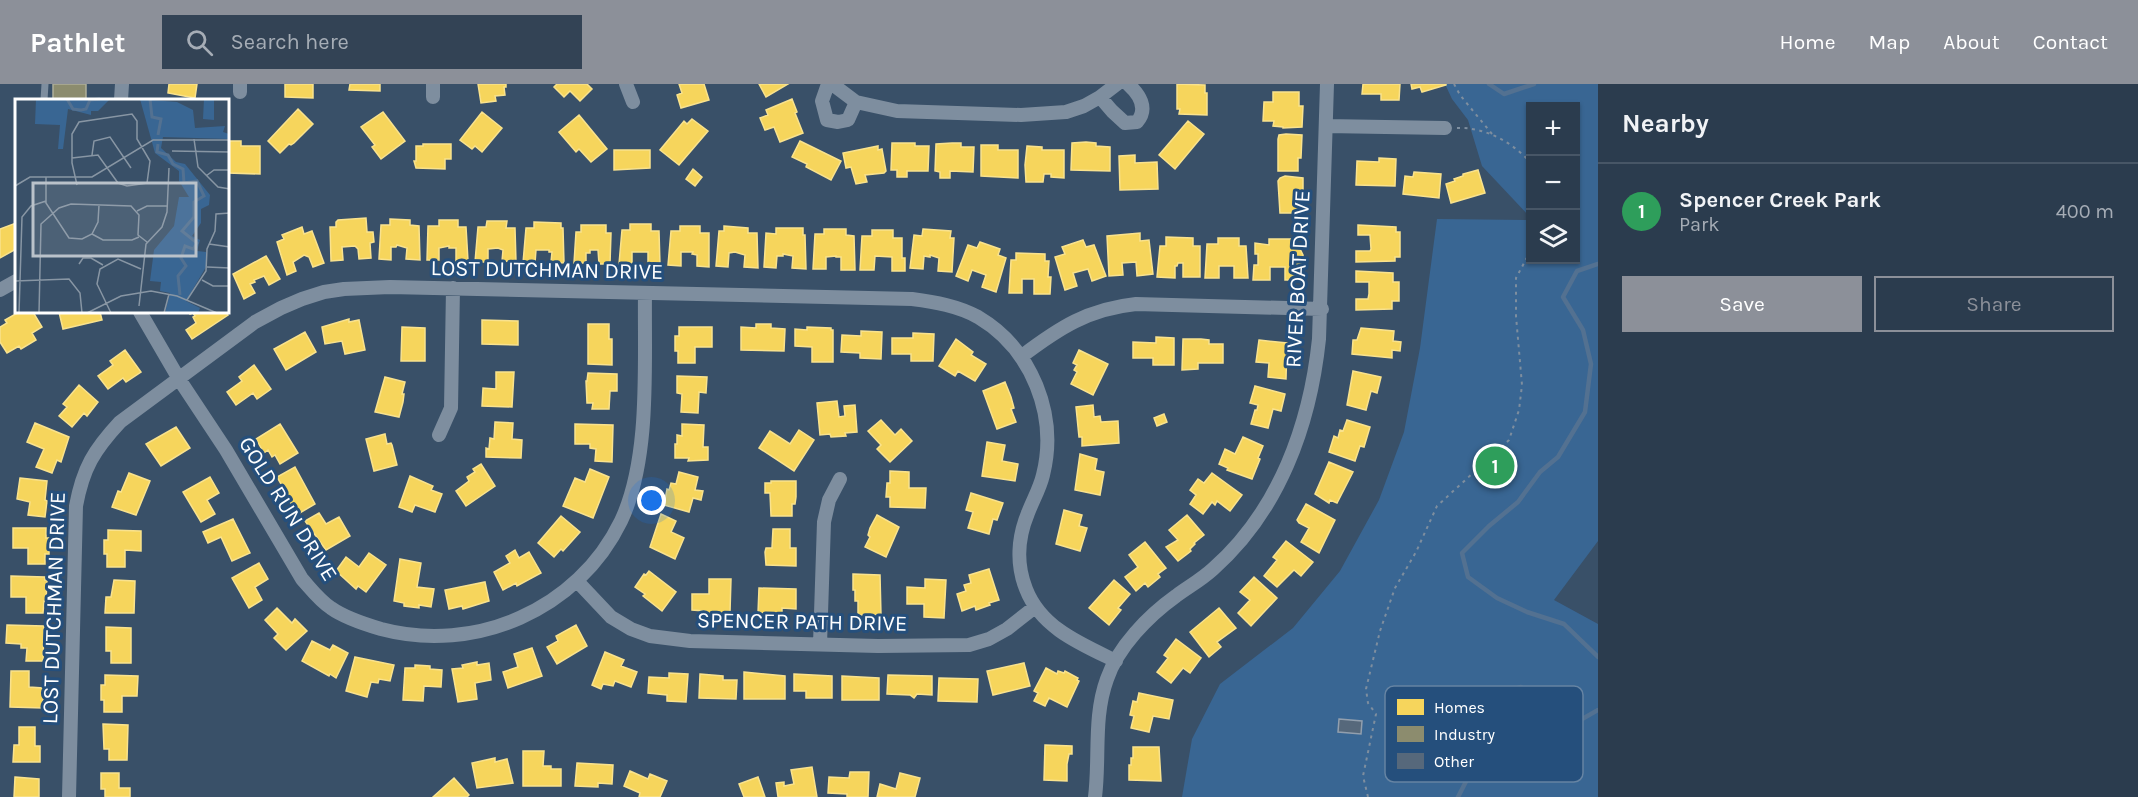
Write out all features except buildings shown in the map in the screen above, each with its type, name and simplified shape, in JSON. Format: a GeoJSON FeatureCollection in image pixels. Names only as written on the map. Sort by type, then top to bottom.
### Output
{"type":"FeatureCollection","features":[{"type":"Feature","properties":{"kind":"street"},"geometry":{"type":"LineString","coordinates":[[626,84],[633,102]]}},
{"type":"Feature","properties":{"kind":"street"},"geometry":{"type":"LineString","coordinates":[[856,102],[848,120],[837,122],[827,120],[822,101],[830,84],[856,102],[897,111],[1046,114],[1066,112],[1084,106],[1117,84]]}},
{"type":"Feature","properties":{"kind":"street"},"geometry":{"type":"LineString","coordinates":[[1100,97],[1125,123],[1137,122],[1144,110],[1138,93],[1128,84]]}},
{"type":"Feature","properties":{"kind":"street","name":"RIVER BOAT DRIVE"},"geometry":{"type":"LineString","coordinates":[[1095,797],[1100,705],[1107,679],[1116,662],[1137,632],[1157,612],[1232,552],[1264,510],[1292,455],[1307,408],[1316,367],[1322,309],[1327,84]]}},
{"type":"Feature","properties":{"kind":"street"},"geometry":{"type":"LineString","coordinates":[[1326,126],[1444,128]]}},
{"type":"Feature","properties":{"kind":"street"},"geometry":{"type":"LineString","coordinates":[[0,290],[15,282]]}},
{"type":"Feature","properties":{"kind":"street"},"geometry":{"type":"LineString","coordinates":[[439,435],[451,408],[453,288]]}},
{"type":"Feature","properties":{"kind":"street","name":"LOST DUTCHMAN DRIVE"},"geometry":{"type":"LineString","coordinates":[[69,797],[76,506],[81,481],[91,458],[104,438],[120,422],[255,322],[302,299],[344,289],[453,288],[912,299],[937,302],[977,316],[995,329],[1022,356],[1042,399],[1048,437],[1043,475],[1024,524],[1019,555],[1026,589],[1035,607],[1060,632],[1116,662]]}},
{"type":"Feature","properties":{"kind":"street","name":"GOLD RUN DRIVE"},"geometry":{"type":"LineString","coordinates":[[141,314],[179,379],[226,450],[302,579],[315,595],[349,618],[396,633],[442,636],[476,633],[525,616],[546,605],[577,581],[611,538],[632,494],[639,463],[643,404],[645,293]]}},
{"type":"Feature","properties":{"kind":"street"},"geometry":{"type":"LineString","coordinates":[[1022,356],[1054,332],[1080,318],[1118,306],[1136,304],[1322,309]]}},
{"type":"Feature","properties":{"kind":"street"},"geometry":{"type":"LineString","coordinates":[[820,644],[824,522],[829,500],[840,479]]}},
{"type":"Feature","properties":{"kind":"street","name":"SPENCER PATH DRIVE"},"geometry":{"type":"LineString","coordinates":[[577,581],[611,617],[631,629],[650,636],[690,641],[969,645],[989,639],[1007,629],[1035,607]]}},
{"type":"Feature","properties":{"kind":"lane"},"geometry":{"type":"LineString","coordinates":[[44,99],[45,84]]}},
{"type":"Feature","properties":{"kind":"path"},"geometry":{"type":"LineString","coordinates":[[1454,84],[1492,135]]}},
{"type":"Feature","properties":{"kind":"path"},"geometry":{"type":"LineString","coordinates":[[1444,128],[1469,127],[1492,135],[1526,157]]}},
{"type":"Feature","properties":{"kind":"path"},"geometry":{"type":"LineString","coordinates":[[1368,797],[1363,776],[1376,714],[1368,703],[1366,689],[1380,631],[1395,588],[1416,552],[1437,506],[1509,440],[1519,410],[1522,385],[1516,316],[1516,278],[1526,259]]}},
{"type":"Feature","properties":{"kind":"shaded area"},"geometry":{"type":"Polygon","coordinates":[[[1445,84],[1598,84],[1598,541],[1554,600],[1598,624],[1598,797],[1182,797],[1192,739],[1220,684],[1293,628],[1340,571],[1379,500],[1404,432],[1420,348],[1437,219],[1526,220],[1526,264],[1580,264],[1580,102],[1526,102],[1526,213],[1482,166],[1468,120],[1452,99],[1445,84]]]}},
{"type":"Feature","properties":{"kind":"waterway"},"geometry":{"type":"LineString","coordinates":[[1489,84],[1504,94],[1534,84]]}},
{"type":"Feature","properties":{"kind":"waterway"},"geometry":{"type":"LineString","coordinates":[[1598,264],[1577,271],[1563,297],[1583,330],[1591,364],[1585,412],[1558,457],[1540,472],[1518,502],[1462,553],[1468,577],[1497,598],[1527,612],[1564,624],[1598,657]]}},
{"type":"Feature","properties":{"kind":"waterway"},"geometry":{"type":"LineString","coordinates":[[1583,719],[1598,710]]}},
{"type":"Feature","properties":{"kind":"waterway"},"geometry":{"type":"LineString","coordinates":[[1458,797],[1466,782]]}},
{"type":"Feature","properties":{"kind":"place","name":"Spencer Creek Park"},"geometry":{"type":"Point","coordinates":[1495,466]}}]}
